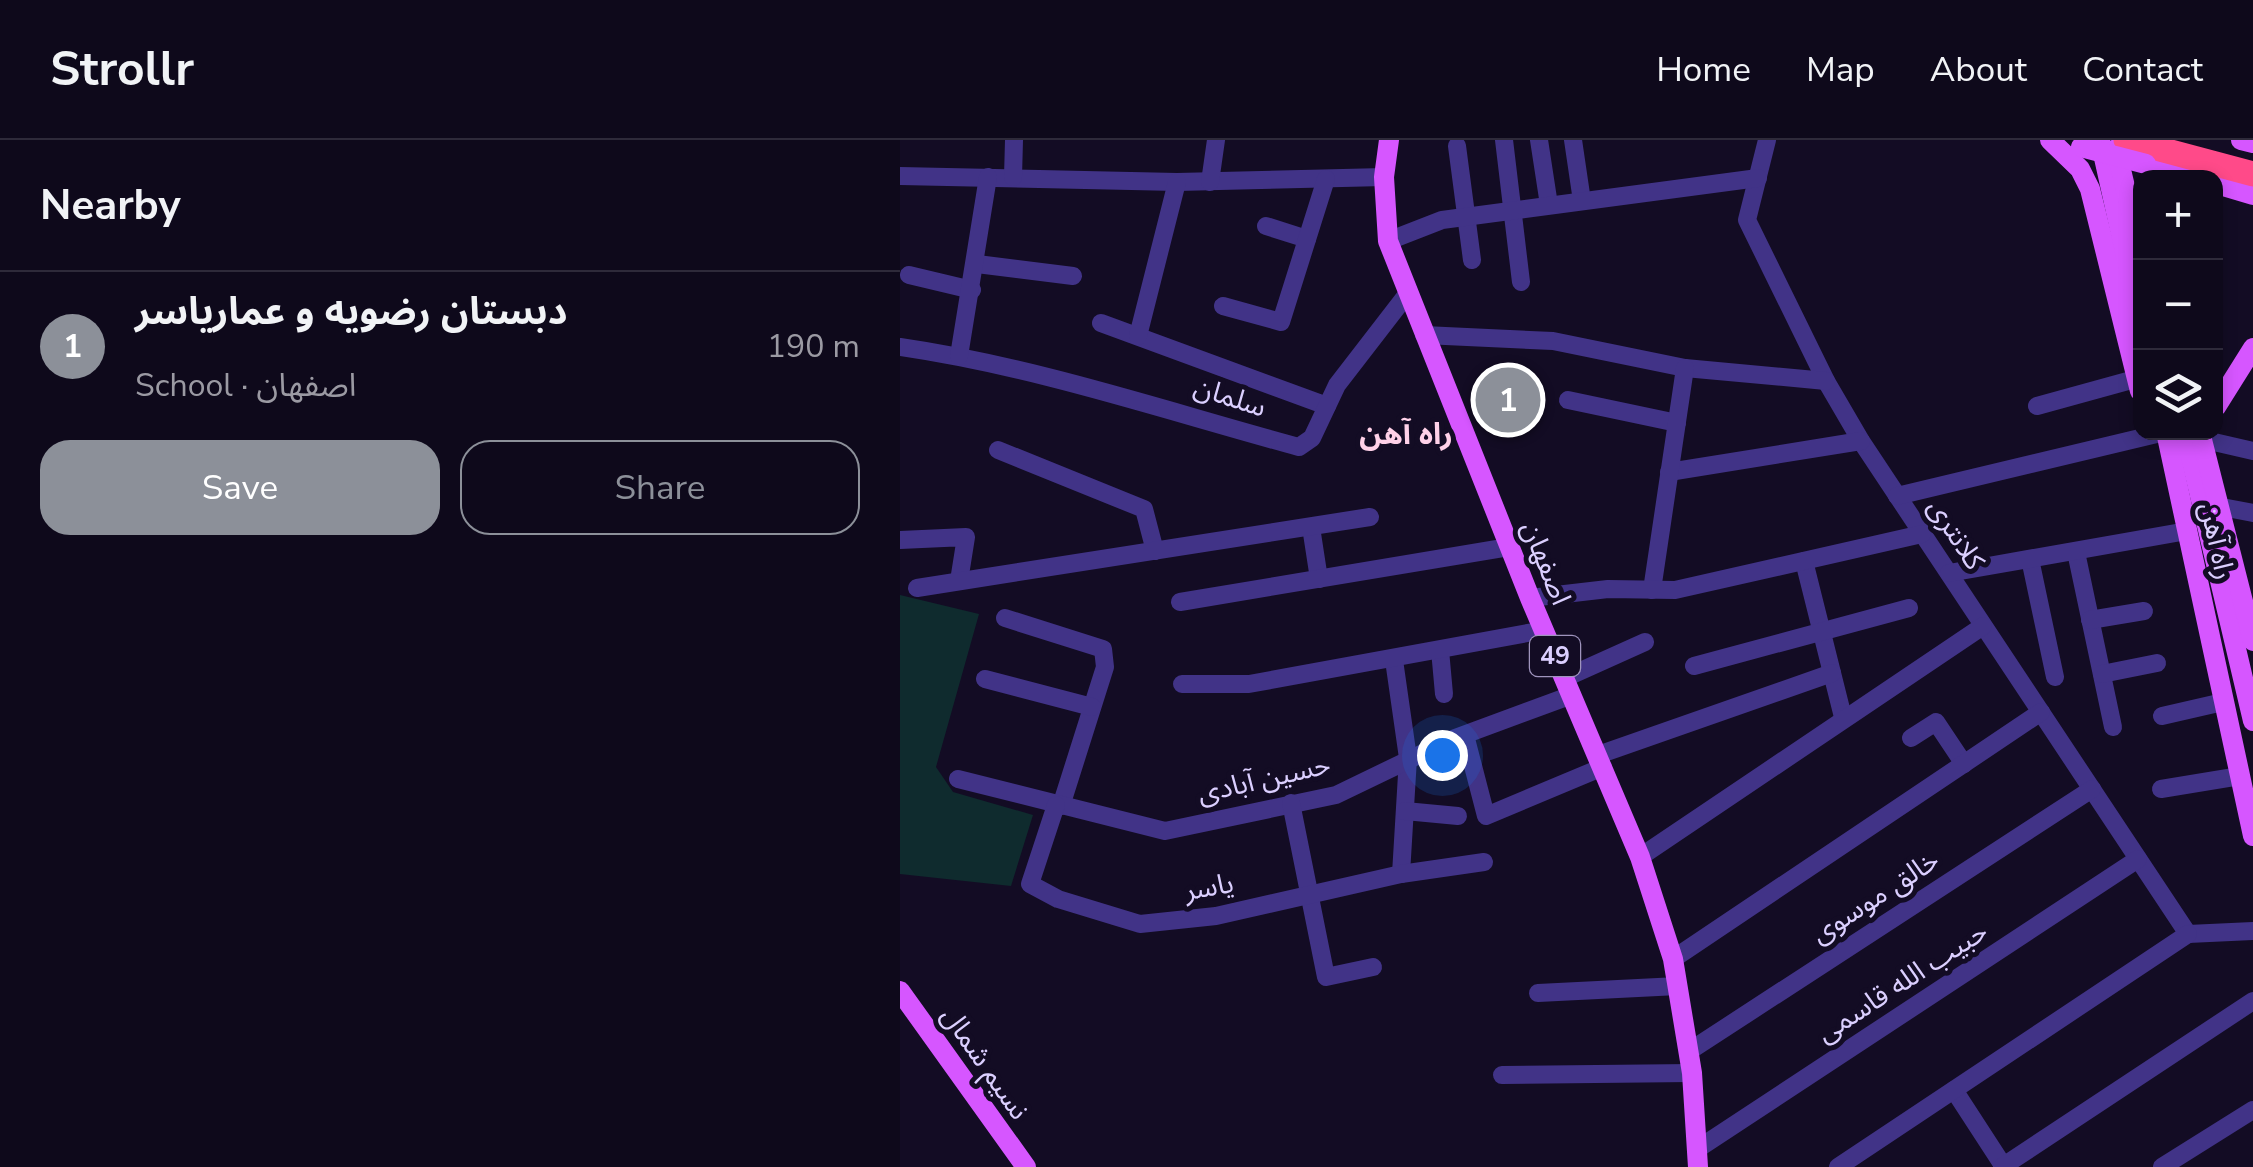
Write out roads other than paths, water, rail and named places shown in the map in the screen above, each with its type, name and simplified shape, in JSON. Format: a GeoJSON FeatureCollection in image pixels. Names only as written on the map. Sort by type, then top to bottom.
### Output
{"type":"FeatureCollection","features":[{"type":"Feature","properties":{"kind":"highway"},"geometry":{"type":"LineString","coordinates":[[2126,140],[2253,174]]}},
{"type":"Feature","properties":{"kind":"highway"},"geometry":{"type":"LineString","coordinates":[[2182,140],[2253,158]]}},
{"type":"Feature","properties":{"kind":"main road"},"geometry":{"type":"LineString","coordinates":[[2054,140],[2090,144],[2149,169]]}},
{"type":"Feature","properties":{"kind":"main road"},"geometry":{"type":"LineString","coordinates":[[2054,140],[2080,169],[2090,190],[2133,365]]}},
{"type":"Feature","properties":{"kind":"main road"},"geometry":{"type":"LineString","coordinates":[[2114,140],[2133,220]]}},
{"type":"Feature","properties":{"kind":"main road"},"geometry":{"type":"LineString","coordinates":[[2241,140],[2253,143]]}},
{"type":"Feature","properties":{"kind":"main road"},"geometry":{"type":"LineString","coordinates":[[2090,144],[2133,295]]}},
{"type":"Feature","properties":{"kind":"main road","name":"اصفهان"},"geometry":{"type":"LineString","coordinates":[[1385,145],[1388,241],[1530,598],[1640,858],[1672,959],[1690,1062],[1697,1158]]}},
{"type":"Feature","properties":{"kind":"main road"},"geometry":{"type":"LineString","coordinates":[[2223,186],[2253,195]]}},
{"type":"Feature","properties":{"kind":"main road"},"geometry":{"type":"LineString","coordinates":[[2223,396],[2253,348]]}},
{"type":"Feature","properties":{"kind":"main road","name":"راه آهن"},"geometry":{"type":"LineString","coordinates":[[2167,440],[2253,836]]}},
{"type":"Feature","properties":{"kind":"main road"},"geometry":{"type":"LineString","coordinates":[[2197,440],[2222,507],[2250,612],[2253,641]]}},
{"type":"Feature","properties":{"kind":"main road","name":"راه آهن"},"geometry":{"type":"LineString","coordinates":[[2197,440],[2253,720]]}},
{"type":"Feature","properties":{"kind":"main road","name":"نسیم شمال"},"geometry":{"type":"LineString","coordinates":[[900,991],[1026,1167]]}},
{"type":"Feature","properties":{"kind":"street"},"geometry":{"type":"LineString","coordinates":[[1013,178],[1014,140]]}},
{"type":"Feature","properties":{"kind":"street"},"geometry":{"type":"LineString","coordinates":[[1210,182],[1216,140]]}},
{"type":"Feature","properties":{"kind":"street"},"geometry":{"type":"LineString","coordinates":[[1504,140],[1521,282]]}},
{"type":"Feature","properties":{"kind":"street"},"geometry":{"type":"LineString","coordinates":[[1539,140],[1549,206]]}},
{"type":"Feature","properties":{"kind":"street"},"geometry":{"type":"LineString","coordinates":[[1573,140],[1582,201]]}},
{"type":"Feature","properties":{"kind":"street","name":"کلانتری"},"geometry":{"type":"LineString","coordinates":[[1768,140],[1747,220],[1826,382],[1922,534],[2188,934]]}},
{"type":"Feature","properties":{"kind":"street"},"geometry":{"type":"LineString","coordinates":[[1458,146],[1472,260]]}},
{"type":"Feature","properties":{"kind":"street"},"geometry":{"type":"LineString","coordinates":[[900,176],[1177,182],[1384,177]]}},
{"type":"Feature","properties":{"kind":"street"},"geometry":{"type":"LineString","coordinates":[[900,347],[958,356],[977,264],[988,177]]}},
{"type":"Feature","properties":{"kind":"street"},"geometry":{"type":"LineString","coordinates":[[1388,241],[1442,220],[1758,178]]}},
{"type":"Feature","properties":{"kind":"street"},"geometry":{"type":"LineString","coordinates":[[1223,306],[1281,322],[1326,179]]}},
{"type":"Feature","properties":{"kind":"street"},"geometry":{"type":"LineString","coordinates":[[1138,336],[1177,182]]}},
{"type":"Feature","properties":{"kind":"street"},"geometry":{"type":"LineString","coordinates":[[1266,226],[1307,239]]}},
{"type":"Feature","properties":{"kind":"street"},"geometry":{"type":"LineString","coordinates":[[977,264],[1072,276]]}},
{"type":"Feature","properties":{"kind":"street"},"geometry":{"type":"LineString","coordinates":[[908,276],[972,290]]}},
{"type":"Feature","properties":{"kind":"street","name":"سلمان"},"geometry":{"type":"LineString","coordinates":[[958,356],[1163,405],[1299,447],[1312,438],[1337,386],[1408,293]]}},
{"type":"Feature","properties":{"kind":"street"},"geometry":{"type":"LineString","coordinates":[[1101,322],[1327,406]]}},
{"type":"Feature","properties":{"kind":"street"},"geometry":{"type":"LineString","coordinates":[[1424,336],[1552,340],[1685,368],[1826,382]]}},
{"type":"Feature","properties":{"kind":"street"},"geometry":{"type":"LineString","coordinates":[[1652,590],[1685,368]]}},
{"type":"Feature","properties":{"kind":"street"},"geometry":{"type":"LineString","coordinates":[[2037,406],[2133,386]]}},
{"type":"Feature","properties":{"kind":"street"},"geometry":{"type":"LineString","coordinates":[[1568,400],[1677,423]]}},
{"type":"Feature","properties":{"kind":"street"},"geometry":{"type":"LineString","coordinates":[[1670,472],[1861,440]]}},
{"type":"Feature","properties":{"kind":"street"},"geometry":{"type":"LineString","coordinates":[[1898,496],[2133,440]]}},
{"type":"Feature","properties":{"kind":"street"},"geometry":{"type":"LineString","coordinates":[[2211,440],[2253,451]]}},
{"type":"Feature","properties":{"kind":"street"},"geometry":{"type":"LineString","coordinates":[[998,450],[1144,509],[1155,551]]}},
{"type":"Feature","properties":{"kind":"street"},"geometry":{"type":"LineString","coordinates":[[2222,507],[2253,513]]}},
{"type":"Feature","properties":{"kind":"street"},"geometry":{"type":"LineString","coordinates":[[917,588],[1370,518]]}},
{"type":"Feature","properties":{"kind":"street"},"geometry":{"type":"LineString","coordinates":[[1311,526],[1319,579]]}},
{"type":"Feature","properties":{"kind":"street"},"geometry":{"type":"LineString","coordinates":[[1948,573],[2186,531]]}},
{"type":"Feature","properties":{"kind":"street"},"geometry":{"type":"LineString","coordinates":[[1530,598],[1608,589],[1674,590],[1922,534]]}},
{"type":"Feature","properties":{"kind":"street"},"geometry":{"type":"LineString","coordinates":[[900,540],[966,537],[959,581]]}},
{"type":"Feature","properties":{"kind":"street"},"geometry":{"type":"LineString","coordinates":[[1180,602],[1510,547]]}},
{"type":"Feature","properties":{"kind":"street"},"geometry":{"type":"LineString","coordinates":[[2076,552],[2113,727]]}},
{"type":"Feature","properties":{"kind":"street"},"geometry":{"type":"LineString","coordinates":[[1804,560],[1843,717]]}},
{"type":"Feature","properties":{"kind":"street"},"geometry":{"type":"LineString","coordinates":[[2030,560],[2055,677]]}},
{"type":"Feature","properties":{"kind":"street"},"geometry":{"type":"LineString","coordinates":[[1694,666],[1908,608]]}},
{"type":"Feature","properties":{"kind":"street"},"geometry":{"type":"LineString","coordinates":[[2090,620],[2144,611]]}},
{"type":"Feature","properties":{"kind":"street"},"geometry":{"type":"LineString","coordinates":[[1005,618],[1104,649],[1104,666],[1092,707],[1058,805]]}},
{"type":"Feature","properties":{"kind":"street"},"geometry":{"type":"LineString","coordinates":[[1640,858],[1843,717],[1984,626]]}},
{"type":"Feature","properties":{"kind":"street"},"geometry":{"type":"LineString","coordinates":[[1182,684],[1249,684],[1544,630]]}},
{"type":"Feature","properties":{"kind":"street","name":"حسین آبادی"},"geometry":{"type":"LineString","coordinates":[[958,779],[1164,831],[1336,795],[1408,758],[1568,687],[1645,642]]}},
{"type":"Feature","properties":{"kind":"street"},"geometry":{"type":"LineString","coordinates":[[1440,650],[1444,694]]}},
{"type":"Feature","properties":{"kind":"street"},"geometry":{"type":"LineString","coordinates":[[1394,660],[1408,758],[1402,874]]}},
{"type":"Feature","properties":{"kind":"street"},"geometry":{"type":"LineString","coordinates":[[2102,674],[2157,664]]}},
{"type":"Feature","properties":{"kind":"street"},"geometry":{"type":"LineString","coordinates":[[1466,734],[1486,816],[1600,760],[1832,673]]}},
{"type":"Feature","properties":{"kind":"street"},"geometry":{"type":"LineString","coordinates":[[985,679],[1092,707]]}},
{"type":"Feature","properties":{"kind":"street"},"geometry":{"type":"LineString","coordinates":[[2162,716],[2223,702]]}},
{"type":"Feature","properties":{"kind":"street"},"geometry":{"type":"LineString","coordinates":[[1672,959],[2041,712]]}},
{"type":"Feature","properties":{"kind":"street"},"geometry":{"type":"LineString","coordinates":[[1911,738],[1936,722],[1964,764]]}},
{"type":"Feature","properties":{"kind":"street"},"geometry":{"type":"LineString","coordinates":[[2161,788],[2240,776]]}},
{"type":"Feature","properties":{"kind":"street","name":"خالق موسوی"},"geometry":{"type":"LineString","coordinates":[[1690,1062],[2092,789]]}},
{"type":"Feature","properties":{"kind":"street"},"geometry":{"type":"LineString","coordinates":[[1291,803],[1326,977],[1372,967]]}},
{"type":"Feature","properties":{"kind":"street","name":"یاسر"},"geometry":{"type":"LineString","coordinates":[[1058,805],[1030,884],[1058,899],[1140,924],[1216,916],[1402,874],[1484,862]]}},
{"type":"Feature","properties":{"kind":"street"},"geometry":{"type":"LineString","coordinates":[[1405,810],[1458,816]]}},
{"type":"Feature","properties":{"kind":"street","name":"حبیب الله قاسمی"},"geometry":{"type":"LineString","coordinates":[[1697,1158],[2138,859]]}},
{"type":"Feature","properties":{"kind":"street"},"geometry":{"type":"LineString","coordinates":[[1838,1167],[2188,934],[2253,931]]}},
{"type":"Feature","properties":{"kind":"street"},"geometry":{"type":"LineString","coordinates":[[1538,994],[1678,986]]}},
{"type":"Feature","properties":{"kind":"street"},"geometry":{"type":"LineString","coordinates":[[1954,1090],[2003,1167],[2253,1001]]}},
{"type":"Feature","properties":{"kind":"street"},"geometry":{"type":"LineString","coordinates":[[1502,1075],[1690,1062]]}},
{"type":"Feature","properties":{"kind":"street"},"geometry":{"type":"LineString","coordinates":[[2162,1167],[2253,1110]]}},
{"type":"Feature","properties":{"kind":"place","name":"دبستان رضویه و عماریاسر"},"geometry":{"type":"Point","coordinates":[1508,400]}},
{"type":"Feature","properties":{"kind":"district","name":"راه آهن"},"geometry":{"type":"Point","coordinates":[1406,434]}}]}
